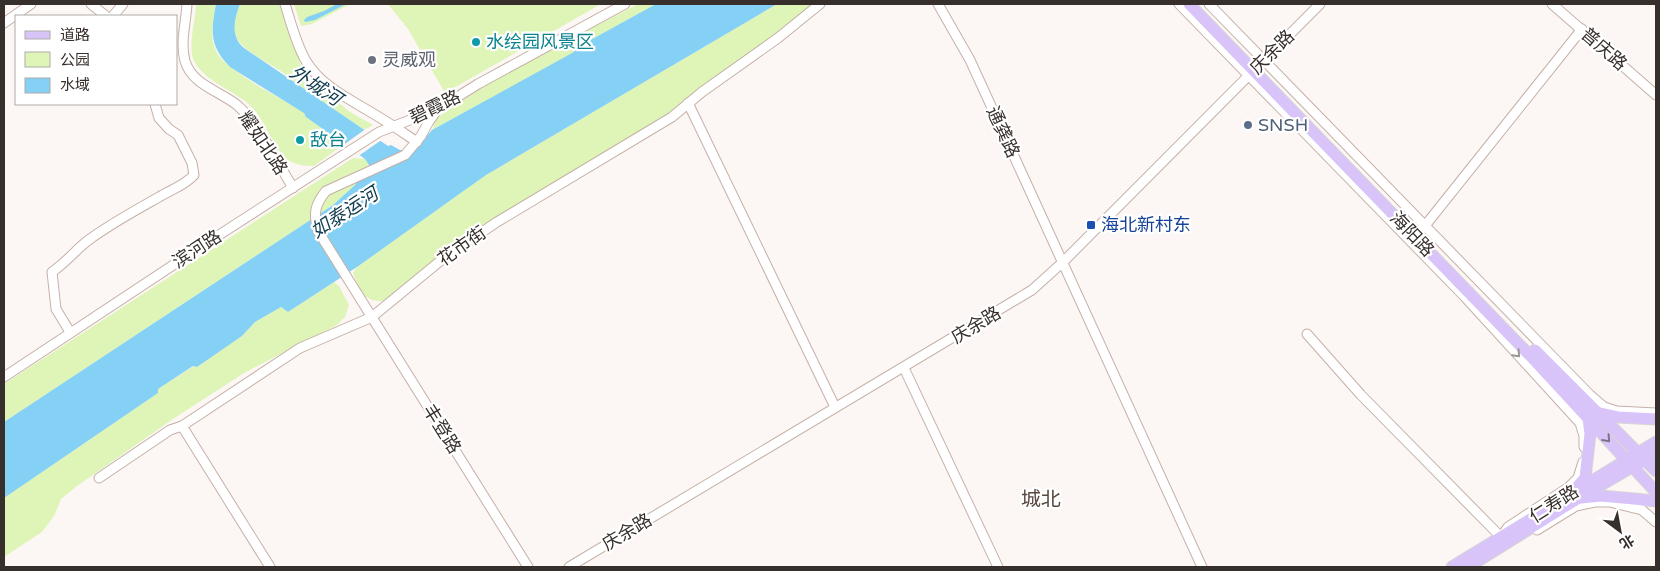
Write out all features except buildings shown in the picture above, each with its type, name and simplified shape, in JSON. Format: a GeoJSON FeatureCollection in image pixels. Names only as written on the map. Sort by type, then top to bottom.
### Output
{"type":"FeatureCollection","features":[{"type":"Feature","properties":{"kind":"main road","name":"海阳路"},"geometry":{"type":"LineString","coordinates":[[1189,4],[1422,229],[1540,355],[1656,471]]}},
{"type":"Feature","properties":{"kind":"main road","name":"海阳路"},"geometry":{"type":"LineString","coordinates":[[1198,4],[1256,68],[1656,492]]}},
{"type":"Feature","properties":{"kind":"main road"},"geometry":{"type":"LineString","coordinates":[[1599,413],[1618,417],[1656,419]]}},
{"type":"Feature","properties":{"kind":"main road"},"geometry":{"type":"LineString","coordinates":[[1588,418],[1590,434],[1585,478],[1575,495],[1656,501]]}},
{"type":"Feature","properties":{"kind":"main road","name":"仁寿路"},"geometry":{"type":"LineString","coordinates":[[1642,456],[1656,442]]}},
{"type":"Feature","properties":{"kind":"main road","name":"仁寿路"},"geometry":{"type":"LineString","coordinates":[[1452,567],[1503,540],[1629,463],[1642,456],[1656,453]]}},
{"type":"Feature","properties":{"kind":"main road","name":"仁寿路"},"geometry":{"type":"LineString","coordinates":[[1468,567],[1503,540]]}},
{"type":"Feature","properties":{"kind":"street"},"geometry":{"type":"LineString","coordinates":[[15,15],[31,4]]}},
{"type":"Feature","properties":{"kind":"street"},"geometry":{"type":"LineString","coordinates":[[92,4],[105,15]]}},
{"type":"Feature","properties":{"kind":"street"},"geometry":{"type":"LineString","coordinates":[[114,15],[122,4]]}},
{"type":"Feature","properties":{"kind":"street","name":"耀如北路"},"geometry":{"type":"LineString","coordinates":[[187,4],[183,48],[191,73],[200,82],[233,102],[251,120],[293,188]]}},
{"type":"Feature","properties":{"kind":"street","name":"碧霞路"},"geometry":{"type":"LineString","coordinates":[[285,4],[299,46],[307,62],[316,73],[344,96],[392,126],[418,118],[438,109],[478,84],[625,4]]}},
{"type":"Feature","properties":{"kind":"street","name":"花市街"},"geometry":{"type":"LineString","coordinates":[[99,478],[170,430],[182,426],[300,348],[372,317],[452,252],[497,222],[672,117],[702,92],[778,38],[820,4]]}},
{"type":"Feature","properties":{"kind":"street","name":"通龚路"},"geometry":{"type":"LineString","coordinates":[[938,4],[970,60],[1202,567]]}},
{"type":"Feature","properties":{"kind":"street"},"geometry":{"type":"LineString","coordinates":[[1179,4],[1256,68]]}},
{"type":"Feature","properties":{"kind":"street"},"geometry":{"type":"LineString","coordinates":[[1209,4],[1256,68],[1580,423],[1584,436],[1584,452],[1578,478],[1569,487],[1508,527],[1503,540]]}},
{"type":"Feature","properties":{"kind":"street","name":"普庆路"},"geometry":{"type":"LineString","coordinates":[[1552,4],[1656,95]]}},
{"type":"Feature","properties":{"kind":"street","name":"庆余路"},"geometry":{"type":"LineString","coordinates":[[569,567],[1022,298],[1063,262],[1316,5]]}},
{"type":"Feature","properties":{"kind":"street"},"geometry":{"type":"LineString","coordinates":[[4,23],[15,15]]}},
{"type":"Feature","properties":{"kind":"street"},"geometry":{"type":"LineString","coordinates":[[1582,30],[1422,229],[1604,407],[1617,411],[1656,413]]}},
{"type":"Feature","properties":{"kind":"street"},"geometry":{"type":"LineString","coordinates":[[688,103],[835,408]]}},
{"type":"Feature","properties":{"kind":"street"},"geometry":{"type":"LineString","coordinates":[[70,332],[56,309],[52,272],[66,262],[89,240],[137,209],[186,183],[194,175],[192,163],[178,135],[169,129],[159,118],[155,105]]}},
{"type":"Feature","properties":{"kind":"street"},"geometry":{"type":"LineString","coordinates":[[392,126],[415,145],[438,109]]}},
{"type":"Feature","properties":{"kind":"street","name":"滨河路"},"geometry":{"type":"LineString","coordinates":[[4,376],[379,132],[392,126]]}},
{"type":"Feature","properties":{"kind":"street","name":"丰登路"},"geometry":{"type":"LineString","coordinates":[[415,145],[405,155],[326,191],[315,208],[315,220],[318,231],[528,567]]}},
{"type":"Feature","properties":{"kind":"street"},"geometry":{"type":"LineString","coordinates":[[1307,334],[1361,395],[1503,540]]}},
{"type":"Feature","properties":{"kind":"street"},"geometry":{"type":"LineString","coordinates":[[904,368],[998,567]]}},
{"type":"Feature","properties":{"kind":"street"},"geometry":{"type":"LineString","coordinates":[[182,426],[270,567]]}},
{"type":"Feature","properties":{"kind":"street"},"geometry":{"type":"LineString","coordinates":[[1503,540],[1524,538],[1576,506],[1595,502],[1618,503],[1642,510],[1656,522]]}},
{"type":"Feature","properties":{"kind":"green space"},"geometry":{"type":"Polygon","coordinates":[[[196,4],[216,4],[212,28],[213,41],[217,53],[223,60],[243,76],[302,111],[343,145],[314,166],[297,164],[284,157],[256,112],[241,99],[207,76],[194,61],[191,48],[196,4]]]}},
{"type":"Feature","properties":{"kind":"green space"},"geometry":{"type":"Polygon","coordinates":[[[240,4],[280,4],[300,63],[308,77],[350,112],[373,125],[365,130],[245,48],[236,37],[234,31],[234,23],[240,4]]]}},
{"type":"Feature","properties":{"kind":"green space"},"geometry":{"type":"Polygon","coordinates":[[[294,4],[350,4],[312,24],[301,26],[294,4]]]}},
{"type":"Feature","properties":{"kind":"green space","name":"水绘园风景区"},"geometry":{"type":"Polygon","coordinates":[[[388,4],[601,4],[445,93],[408,29],[388,4]]]}},
{"type":"Feature","properties":{"kind":"green space"},"geometry":{"type":"Polygon","coordinates":[[[638,4],[656,4],[574,49],[575,52],[432,130],[437,119],[445,112],[495,79],[638,4]]]}},
{"type":"Feature","properties":{"kind":"green space"},"geometry":{"type":"Polygon","coordinates":[[[777,4],[813,4],[803,15],[682,101],[671,114],[452,245],[387,301],[373,300],[361,291],[353,273],[357,267],[486,175],[777,4]]]}},
{"type":"Feature","properties":{"kind":"green space"},"geometry":{"type":"Polygon","coordinates":[[[353,158],[365,159],[369,164],[355,185],[333,205],[4,422],[4,384],[353,158]]]}},
{"type":"Feature","properties":{"kind":"green space"},"geometry":{"type":"Polygon","coordinates":[[[334,282],[339,286],[349,305],[345,317],[337,325],[244,373],[176,417],[61,499],[54,516],[42,532],[4,557],[4,498],[158,393],[158,389],[194,366],[197,367],[242,336],[255,322],[281,307],[288,312],[334,282]]]}},
{"type":"Feature","properties":{"kind":"water","name":"如泰运河"},"geometry":{"type":"Polygon","coordinates":[[[216,4],[240,4],[234,27],[237,38],[244,48],[388,146],[391,145],[400,150],[415,150],[432,130],[574,52],[574,49],[656,4],[777,4],[486,175],[357,267],[288,312],[281,307],[255,322],[242,336],[197,367],[193,366],[158,389],[158,393],[4,498],[4,422],[333,205],[355,185],[369,165],[365,159],[306,117],[304,113],[230,67],[218,52],[213,38],[216,4]]]}},
{"type":"Feature","properties":{"kind":"water"},"geometry":{"type":"Polygon","coordinates":[[[337,4],[346,4],[315,20],[305,22],[304,20],[307,17],[337,4]]]}},
{"type":"Feature","properties":{"kind":"pier"},"geometry":{"type":"Polygon","coordinates":[[[367,128],[383,139],[357,157],[342,146],[367,128]]]}},
{"type":"Feature","properties":{"kind":"place","name":"水绘园风景区"},"geometry":{"type":"Point","coordinates":[476,42]}},
{"type":"Feature","properties":{"kind":"place","name":"灵威观"},"geometry":{"type":"Point","coordinates":[372,60]}},
{"type":"Feature","properties":{"kind":"place","name":"SNSH"},"geometry":{"type":"Point","coordinates":[1248,125]}},
{"type":"Feature","properties":{"kind":"place","name":"敌台"},"geometry":{"type":"Point","coordinates":[300,140]}},
{"type":"Feature","properties":{"kind":"place","name":"海北新村东"},"geometry":{"type":"Point","coordinates":[1091,225]}},
{"type":"Feature","properties":{"kind":"district","name":"城北"},"geometry":{"type":"Point","coordinates":[1041,499]}},
{"type":"Feature","properties":{"kind":"water label","name":"外城河"},"geometry":{"type":"Point","coordinates":[316,85]}}]}
